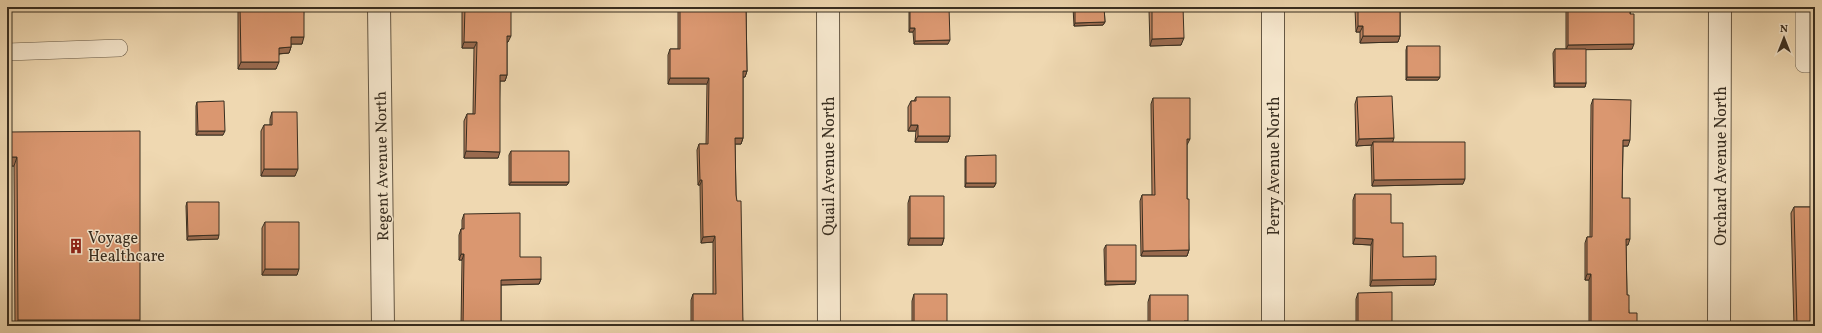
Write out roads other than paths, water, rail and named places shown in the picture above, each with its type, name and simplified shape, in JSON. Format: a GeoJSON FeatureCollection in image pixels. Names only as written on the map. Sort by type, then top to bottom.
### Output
{"type":"FeatureCollection","features":[{"type":"Feature","properties":{"kind":"street","name":"Regent Avenue North"},"geometry":{"type":"LineString","coordinates":[[379,7],[383,326]]}},
{"type":"Feature","properties":{"kind":"street","name":"Quail Avenue North"},"geometry":{"type":"LineString","coordinates":[[828,7],[828,326]]}},
{"type":"Feature","properties":{"kind":"street","name":"Perry Avenue North"},"geometry":{"type":"LineString","coordinates":[[1273,7],[1274,326]]}},
{"type":"Feature","properties":{"kind":"street","name":"Orchard Avenue North"},"geometry":{"type":"LineString","coordinates":[[1719,326],[1720,7]]}},
{"type":"Feature","properties":{"kind":"lane"},"geometry":{"type":"LineString","coordinates":[[1804,7],[1804,64],[1815,64]]}},
{"type":"Feature","properties":{"kind":"lane"},"geometry":{"type":"LineString","coordinates":[[7,52],[119,48]]}},
{"type":"Feature","properties":{"kind":"place","name":"Voyage Healthcare"},"geometry":{"type":"Point","coordinates":[76,246]}}]}
